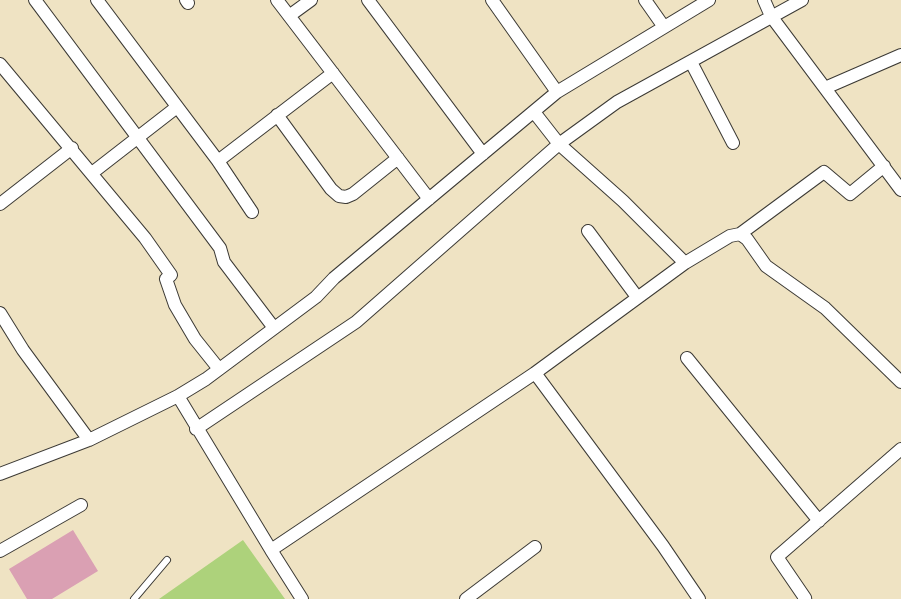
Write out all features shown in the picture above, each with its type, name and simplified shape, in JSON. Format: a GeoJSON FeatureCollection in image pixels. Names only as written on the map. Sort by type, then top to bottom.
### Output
{"type":"FeatureCollection","features":[{"type":"Feature","properties":{"kind":"street"},"geometry":{"type":"LineString","coordinates":[[35,0],[220,248],[225,262],[274,328]]}},
{"type":"Feature","properties":{"kind":"street"},"geometry":{"type":"LineString","coordinates":[[97,0],[218,161],[252,212]]}},
{"type":"Feature","properties":{"kind":"street"},"geometry":{"type":"LineString","coordinates":[[277,0],[429,199]]}},
{"type":"Feature","properties":{"kind":"street"},"geometry":{"type":"LineString","coordinates":[[289,16],[311,0]]}},
{"type":"Feature","properties":{"kind":"street"},"geometry":{"type":"LineString","coordinates":[[369,0],[483,154]]}},
{"type":"Feature","properties":{"kind":"street"},"geometry":{"type":"LineString","coordinates":[[492,0],[557,92]]}},
{"type":"Feature","properties":{"kind":"street"},"geometry":{"type":"LineString","coordinates":[[645,0],[664,27]]}},
{"type":"Feature","properties":{"kind":"street"},"geometry":{"type":"LineString","coordinates":[[0,474],[89,440],[178,396],[219,369],[316,297],[334,278],[557,92],[709,0]]}},
{"type":"Feature","properties":{"kind":"street"},"geometry":{"type":"LineString","coordinates":[[764,0],[771,16],[901,190]]}},
{"type":"Feature","properties":{"kind":"street"},"geometry":{"type":"LineString","coordinates":[[196,429],[356,321],[559,144],[616,102],[801,0]]}},
{"type":"Feature","properties":{"kind":"street"},"geometry":{"type":"LineString","coordinates":[[825,88],[901,55]]}},
{"type":"Feature","properties":{"kind":"street"},"geometry":{"type":"LineString","coordinates":[[691,62],[734,143]]}},
{"type":"Feature","properties":{"kind":"street"},"geometry":{"type":"LineString","coordinates":[[0,64],[145,238],[171,275],[166,279],[175,305],[195,339],[219,369]]}},
{"type":"Feature","properties":{"kind":"street"},"geometry":{"type":"LineString","coordinates":[[218,161],[333,73]]}},
{"type":"Feature","properties":{"kind":"street"},"geometry":{"type":"LineString","coordinates":[[92,173],[177,107]]}},
{"type":"Feature","properties":{"kind":"street"},"geometry":{"type":"LineString","coordinates":[[534,112],[559,144],[686,263]]}},
{"type":"Feature","properties":{"kind":"street"},"geometry":{"type":"LineString","coordinates":[[277,115],[331,189],[339,196],[346,197],[352,194],[398,158]]}},
{"type":"Feature","properties":{"kind":"street"},"geometry":{"type":"LineString","coordinates":[[0,204],[72,148]]}},
{"type":"Feature","properties":{"kind":"street"},"geometry":{"type":"LineString","coordinates":[[271,550],[535,372],[686,263],[730,236],[740,234],[824,172],[850,194],[884,166]]}},
{"type":"Feature","properties":{"kind":"street"},"geometry":{"type":"LineString","coordinates":[[588,231],[637,297]]}},
{"type":"Feature","properties":{"kind":"street"},"geometry":{"type":"LineString","coordinates":[[740,234],[747,239],[766,266],[825,308],[901,382]]}},
{"type":"Feature","properties":{"kind":"street"},"geometry":{"type":"LineString","coordinates":[[0,314],[23,350],[89,440]]}},
{"type":"Feature","properties":{"kind":"street"},"geometry":{"type":"LineString","coordinates":[[687,358],[819,521]]}},
{"type":"Feature","properties":{"kind":"street"},"geometry":{"type":"LineString","coordinates":[[535,372],[663,546],[699,599]]}},
{"type":"Feature","properties":{"kind":"street"},"geometry":{"type":"LineString","coordinates":[[178,396],[196,429],[302,599]]}},
{"type":"Feature","properties":{"kind":"street"},"geometry":{"type":"LineString","coordinates":[[804,599],[777,557],[901,449]]}},
{"type":"Feature","properties":{"kind":"street"},"geometry":{"type":"LineString","coordinates":[[0,551],[81,505]]}},
{"type":"Feature","properties":{"kind":"street"},"geometry":{"type":"LineString","coordinates":[[466,599],[535,547]]}},
{"type":"Feature","properties":{"kind":"lane"},"geometry":{"type":"LineString","coordinates":[[134,599],[167,560]]}},
{"type":"Feature","properties":{"kind":"green space"},"geometry":{"type":"Polygon","coordinates":[[[243,540],[285,599],[159,599],[243,540]]]}},
{"type":"Feature","properties":{"kind":"building"},"geometry":{"type":"Polygon","coordinates":[[[73,530],[98,571],[52,599],[27,599],[9,569],[73,530]]]}}]}
